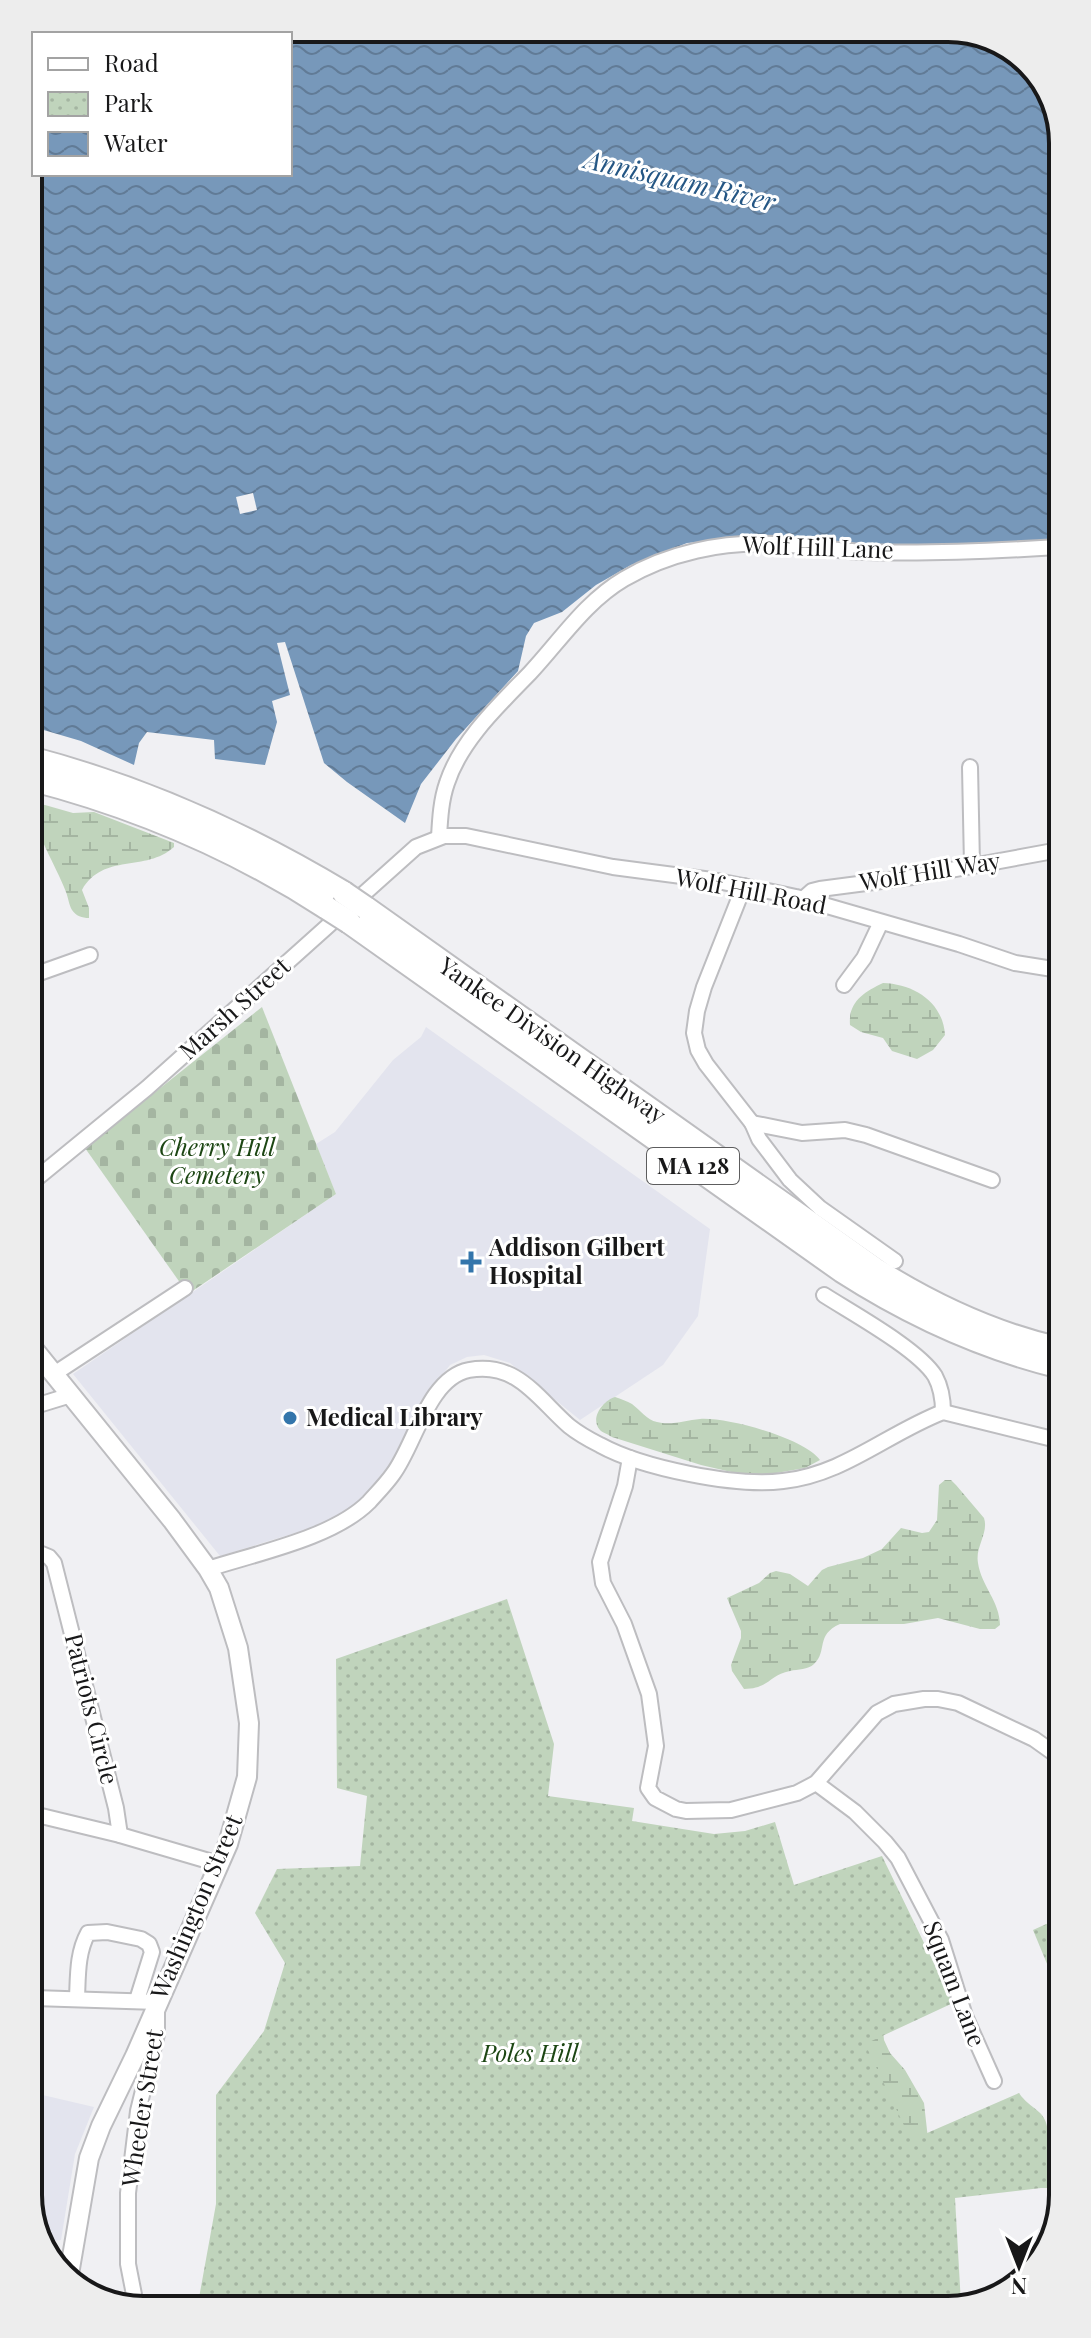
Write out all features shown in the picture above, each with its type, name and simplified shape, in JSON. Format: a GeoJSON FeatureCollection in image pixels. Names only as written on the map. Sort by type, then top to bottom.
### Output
{"type":"FeatureCollection","features":[{"type":"Feature","properties":{"kind":"highway","name":"Yankee Division Highway"},"geometry":{"type":"LineString","coordinates":[[42,762],[121,786],[206,819],[284,859],[335,901],[875,1269],[909,1290],[969,1319],[1049,1346]]}},
{"type":"Feature","properties":{"kind":"highway","name":"Yankee Division Highway"},"geometry":{"type":"LineString","coordinates":[[42,783],[166,824],[335,901]]}},
{"type":"Feature","properties":{"kind":"highway","name":"Yankee Division Highway"},"geometry":{"type":"LineString","coordinates":[[357,915],[842,1271],[936,1324],[1049,1363]]}},
{"type":"Feature","properties":{"kind":"main road","name":"Washington Street"},"geometry":{"type":"LineString","coordinates":[[42,1359],[172,1520],[219,1588],[238,1648],[249,1723],[247,1777],[228,1844],[89,2158],[70,2266]]}},
{"type":"Feature","properties":{"kind":"street","name":"Wolf Hill Lane"},"geometry":{"type":"LineString","coordinates":[[439,837],[446,784],[479,729],[575,620],[623,580],[659,562],[725,545],[764,543],[863,552],[947,553],[1049,547]]}},
{"type":"Feature","properties":{"kind":"street"},"geometry":{"type":"LineString","coordinates":[[970,767],[972,865]]}},
{"type":"Feature","properties":{"kind":"street","name":"Wolf Hill Road"},"geometry":{"type":"LineString","coordinates":[[439,837],[466,836],[613,867],[744,886],[803,899],[1015,963],[1049,970]]}},
{"type":"Feature","properties":{"kind":"street","name":"Marsh Street"},"geometry":{"type":"LineString","coordinates":[[42,1174],[147,1088],[416,847],[439,837]]}},
{"type":"Feature","properties":{"kind":"street","name":"Wolf Hill Way"},"geometry":{"type":"LineString","coordinates":[[803,899],[820,889],[912,877],[1049,852]]}},
{"type":"Feature","properties":{"kind":"street"},"geometry":{"type":"LineString","coordinates":[[744,886],[697,1011],[694,1033],[698,1050],[752,1123],[759,1139],[799,1190],[895,1261]]}},
{"type":"Feature","properties":{"kind":"street"},"geometry":{"type":"LineString","coordinates":[[844,985],[864,958],[881,922]]}},
{"type":"Feature","properties":{"kind":"street"},"geometry":{"type":"LineString","coordinates":[[42,972],[90,955]]}},
{"type":"Feature","properties":{"kind":"street"},"geometry":{"type":"LineString","coordinates":[[752,1123],[802,1133],[845,1130],[992,1180]]}},
{"type":"Feature","properties":{"kind":"street"},"geometry":{"type":"LineString","coordinates":[[54,1374],[185,1288]]}},
{"type":"Feature","properties":{"kind":"street"},"geometry":{"type":"LineString","coordinates":[[824,1295],[917,1357],[935,1376],[943,1400],[943,1412]]}},
{"type":"Feature","properties":{"kind":"street"},"geometry":{"type":"LineString","coordinates":[[208,1569],[320,1532],[357,1512],[393,1474],[437,1393],[461,1372],[480,1368],[505,1371],[524,1383],[572,1429],[604,1448],[694,1474],[742,1482],[781,1482],[804,1478],[864,1454],[926,1418],[943,1412],[1049,1438]]}},
{"type":"Feature","properties":{"kind":"street"},"geometry":{"type":"LineString","coordinates":[[42,1404],[71,1395]]}},
{"type":"Feature","properties":{"kind":"street"},"geometry":{"type":"LineString","coordinates":[[630,1458],[622,1495],[600,1562],[603,1583],[624,1624],[649,1694],[656,1746],[648,1780],[650,1794],[676,1809],[723,1811],[797,1793],[816,1783],[877,1713],[894,1704],[924,1699],[958,1703],[1034,1739],[1049,1750]]}},
{"type":"Feature","properties":{"kind":"street","name":"Patriots Circle"},"geometry":{"type":"LineString","coordinates":[[42,1554],[54,1563],[116,1808],[120,1835]]}},
{"type":"Feature","properties":{"kind":"street","name":"Squam Lane"},"geometry":{"type":"LineString","coordinates":[[816,1783],[855,1812],[898,1858],[936,1929],[965,2016],[994,2081]]}},
{"type":"Feature","properties":{"kind":"street"},"geometry":{"type":"LineString","coordinates":[[42,1816],[219,1864]]}},
{"type":"Feature","properties":{"kind":"street"},"geometry":{"type":"LineString","coordinates":[[77,1998],[80,1953],[84,1941],[88,1933],[107,1932],[141,1939],[149,1944],[152,1952],[137,2000]]}},
{"type":"Feature","properties":{"kind":"street"},"geometry":{"type":"LineString","coordinates":[[42,1998],[157,2002]]}},
{"type":"Feature","properties":{"kind":"street","name":"Wheeler Street"},"geometry":{"type":"LineString","coordinates":[[134,2296],[128,2264],[128,2193],[138,2111],[157,2034],[157,2002]]}},
{"type":"Feature","properties":{"kind":"shaded area","name":"Addison Gilbert Hospital"},"geometry":{"type":"Polygon","coordinates":[[[426,1027],[710,1229],[698,1316],[663,1365],[580,1420],[510,1363],[484,1355],[467,1357],[450,1365],[428,1393],[399,1450],[374,1488],[351,1507],[321,1525],[220,1556],[73,1374],[336,1194],[316,1144],[335,1132],[393,1060],[421,1037],[426,1027]]]}},
{"type":"Feature","properties":{"kind":"shaded area"},"geometry":{"type":"Polygon","coordinates":[[[42,2095],[94,2107],[75,2154],[61,2240],[52,2240],[43,2208],[42,2095]]]}},
{"type":"Feature","properties":{"kind":"green space"},"geometry":{"type":"Polygon","coordinates":[[[42,805],[73,813],[94,812],[174,843],[174,847],[163,855],[113,867],[91,878],[82,890],[89,908],[89,918],[75,914],[42,840],[42,805]]]}},
{"type":"Feature","properties":{"kind":"green space"},"geometry":{"type":"Polygon","coordinates":[[[883,983],[916,991],[933,1004],[943,1023],[945,1035],[933,1050],[917,1059],[892,1051],[883,1038],[861,1032],[850,1025],[855,1004],[883,983]]]}},
{"type":"Feature","properties":{"kind":"green space","name":"Cherry Hill Cemetery"},"geometry":{"type":"Polygon","coordinates":[[[262,1007],[336,1194],[188,1294],[85,1148],[262,1007]]]}},
{"type":"Feature","properties":{"kind":"green space"},"geometry":{"type":"Polygon","coordinates":[[[615,1397],[632,1404],[657,1422],[712,1419],[764,1430],[798,1444],[820,1460],[805,1468],[753,1477],[701,1465],[600,1431],[597,1415],[615,1397]]]}},
{"type":"Feature","properties":{"kind":"green space"},"geometry":{"type":"Polygon","coordinates":[[[951,1480],[984,1518],[985,1529],[978,1551],[978,1563],[997,1609],[1000,1625],[995,1629],[980,1629],[938,1618],[904,1624],[840,1624],[827,1633],[818,1659],[812,1666],[783,1673],[759,1687],[744,1689],[732,1671],[741,1631],[727,1598],[776,1571],[790,1574],[808,1586],[828,1567],[863,1558],[882,1549],[901,1528],[929,1532],[937,1520],[939,1485],[951,1480]]]}},
{"type":"Feature","properties":{"kind":"green space","name":"Poles Hill"},"geometry":{"type":"Polygon","coordinates":[[[507,1599],[554,1744],[548,1796],[634,1808],[632,1821],[714,1834],[745,1831],[775,1822],[794,1885],[882,1856],[953,2003],[865,2044],[911,2140],[1019,2093],[1041,2114],[1049,2133],[1049,2188],[955,2198],[960,2295],[199,2296],[216,2204],[216,2095],[264,2031],[285,1963],[255,1913],[277,1869],[360,1866],[367,1796],[337,1788],[336,1659],[507,1599]]]}},
{"type":"Feature","properties":{"kind":"green space"},"geometry":{"type":"Polygon","coordinates":[[[1049,1923],[1049,1969],[1033,1930],[1049,1923]]]}},
{"type":"Feature","properties":{"kind":"green space"},"geometry":{"type":"Polygon","coordinates":[[[882,2020],[884,2040],[890,2053],[905,2070],[924,2103],[929,2148],[924,2167],[829,2064],[882,2020]]]}},
{"type":"Feature","properties":{"kind":"water","name":"Annisquam River"},"geometry":{"type":"Polygon","coordinates":[[[292,42],[955,42],[981,47],[999,55],[1020,71],[1036,92],[1044,110],[1049,143],[1049,539],[913,546],[739,538],[687,543],[631,565],[596,585],[562,612],[534,623],[526,636],[518,671],[456,739],[421,784],[405,823],[324,763],[285,642],[277,643],[290,695],[272,701],[277,722],[265,765],[215,759],[214,740],[147,732],[139,743],[134,765],[81,741],[42,730],[42,176],[292,176],[292,42]]]}},
{"type":"Feature","properties":{"kind":"pier"},"geometry":{"type":"Polygon","coordinates":[[[253,493],[257,510],[240,514],[236,497],[253,493]]]}},
{"type":"Feature","properties":{"kind":"place","name":"Addison Gilbert Hospital"},"geometry":{"type":"Point","coordinates":[471,1262]}},
{"type":"Feature","properties":{"kind":"place","name":"Medical Library"},"geometry":{"type":"Point","coordinates":[290,1418]}}]}
